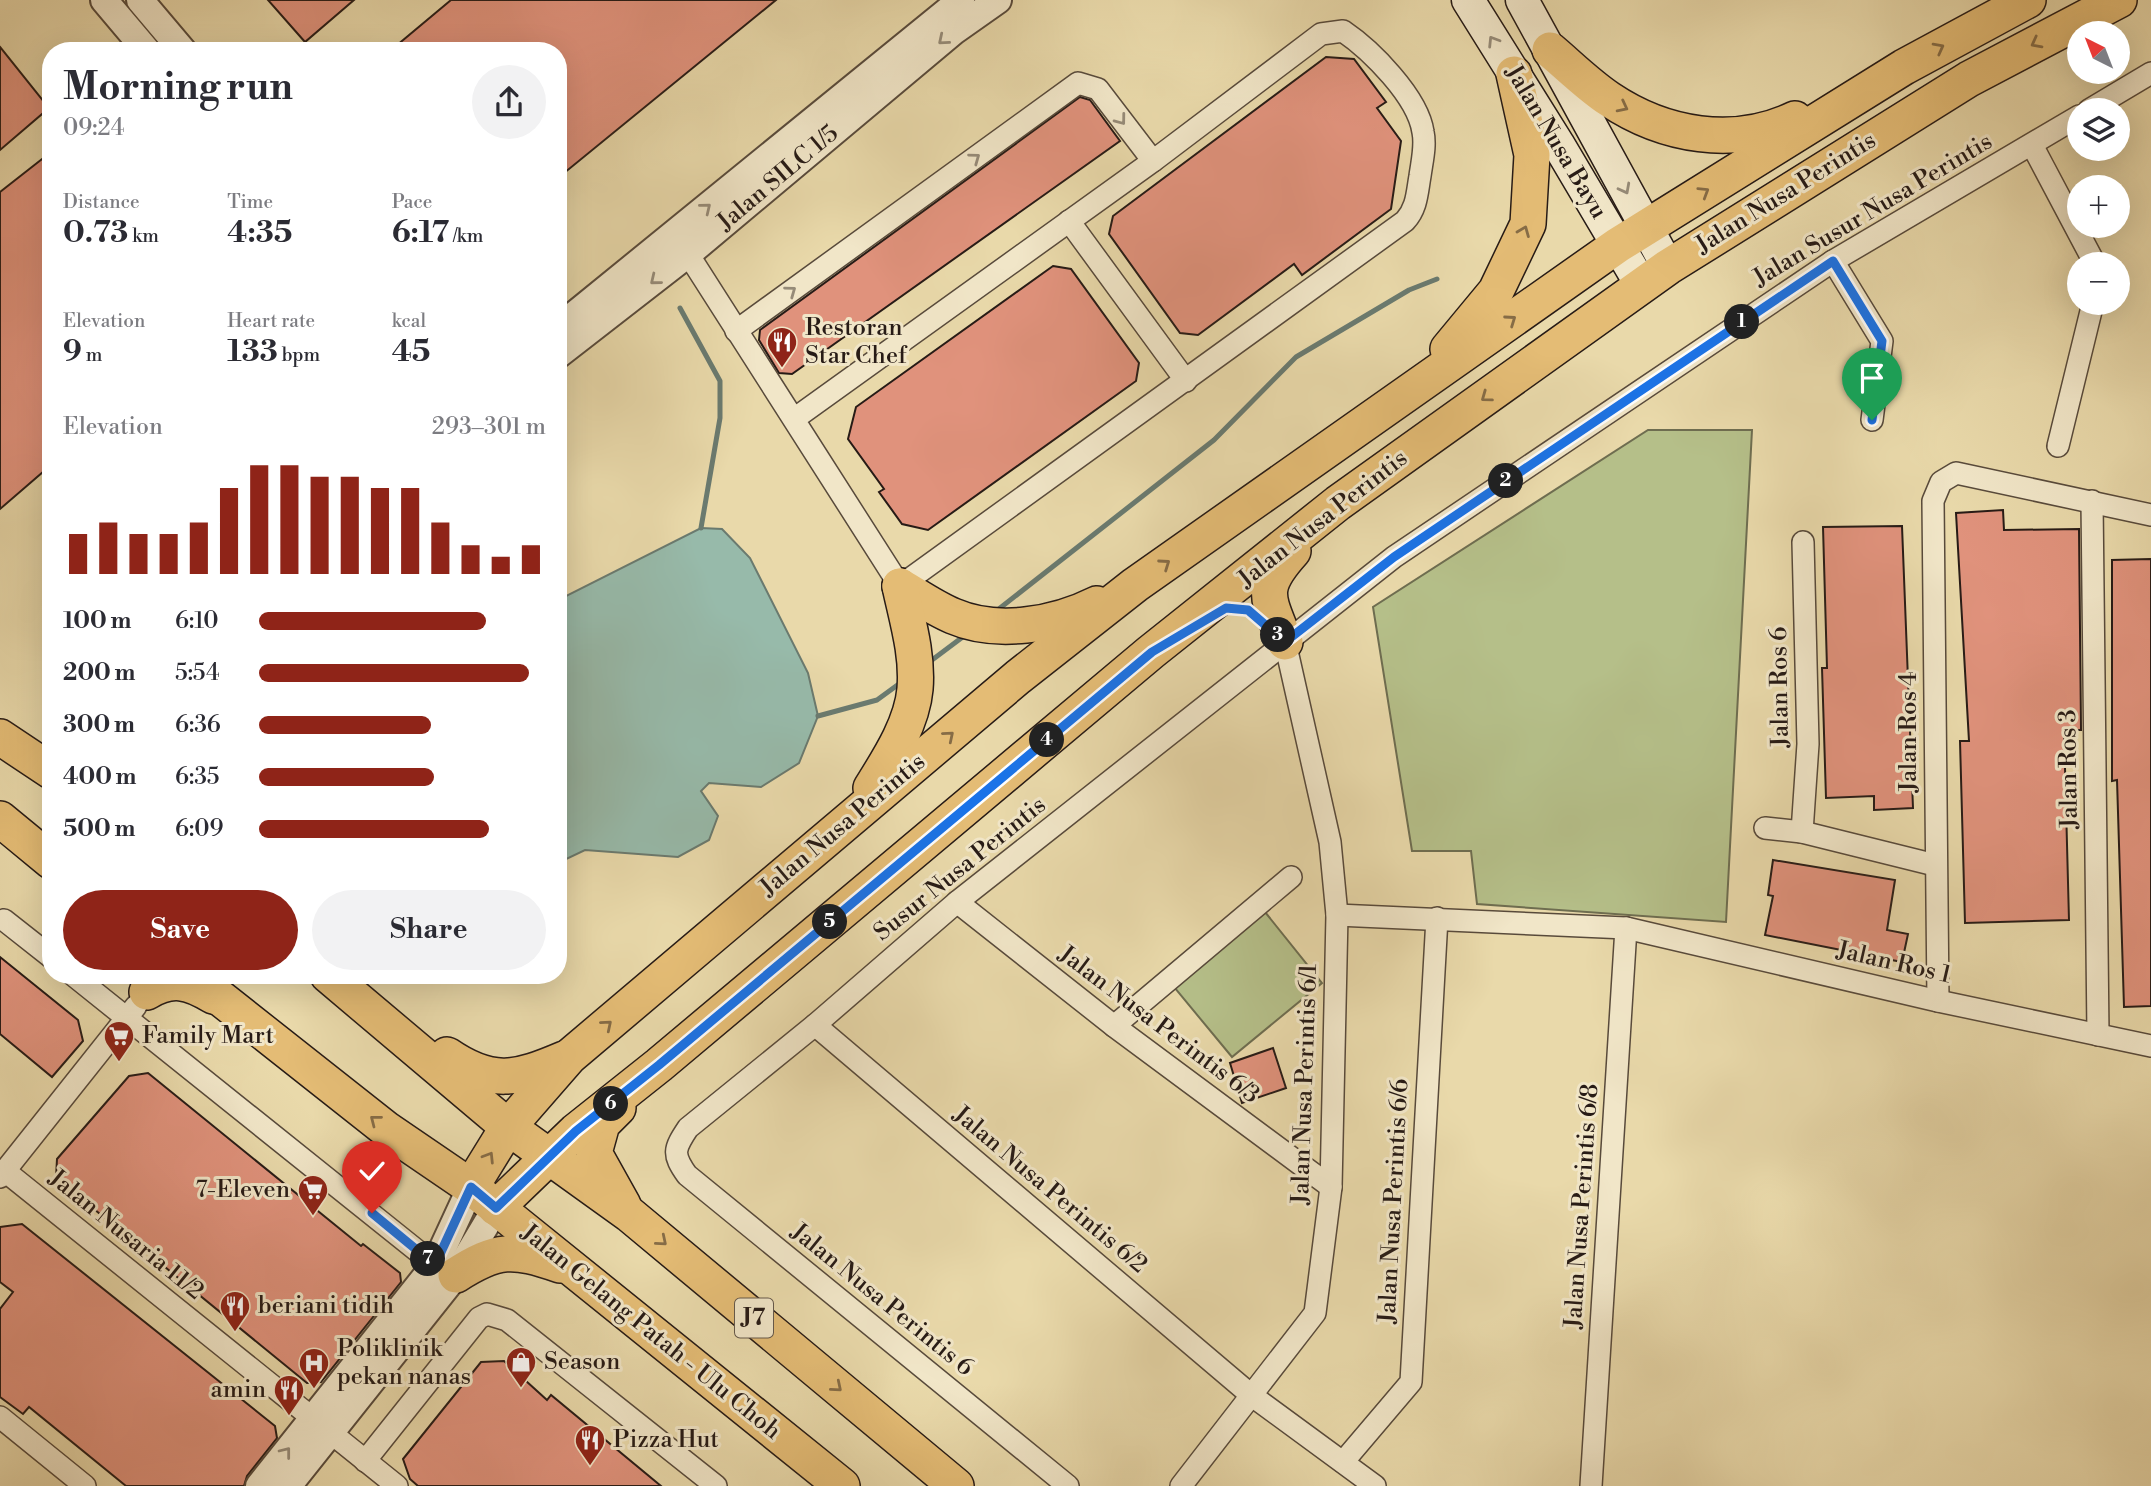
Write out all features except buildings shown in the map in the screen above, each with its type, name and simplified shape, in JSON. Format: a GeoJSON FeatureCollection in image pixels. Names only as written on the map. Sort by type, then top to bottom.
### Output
{"type":"FeatureCollection","features":[{"type":"Feature","properties":{"kind":"main road","name":"Jalan Nusa Bayu"},"geometry":{"type":"LineString","coordinates":[[1468,0],[1514,74],[1632,237],[1655,276]]}},
{"type":"Feature","properties":{"kind":"main road","name":"Jalan Nusa Bayu"},"geometry":{"type":"LineString","coordinates":[[1522,0],[1549,51],[1632,237]]}},
{"type":"Feature","properties":{"kind":"main road","name":"Jalan Nusa Perintis"},"geometry":{"type":"LineString","coordinates":[[484,1198],[508,1126],[569,1057],[1018,677],[1135,585],[1632,237],[1904,67],[2028,0]]}},
{"type":"Feature","properties":{"kind":"main road","name":"Jalan Nusa Perintis"},"geometry":{"type":"LineString","coordinates":[[484,1198],[547,1157],[1152,652],[1338,503],[1655,276],[1969,79],[2119,0]]}},
{"type":"Feature","properties":{"kind":"main road"},"geometry":{"type":"LineString","coordinates":[[1549,51],[1609,99],[1654,122],[1698,135],[1739,136],[1772,130],[1904,67]]}},
{"type":"Feature","properties":{"kind":"main road"},"geometry":{"type":"LineString","coordinates":[[1355,429],[1452,346],[1496,291],[1528,224],[1532,155],[1514,74]]}},
{"type":"Feature","properties":{"kind":"main road"},"geometry":{"type":"LineString","coordinates":[[1285,642],[1270,598],[1269,590],[1274,572],[1338,503]]}},
{"type":"Feature","properties":{"kind":"main road"},"geometry":{"type":"LineString","coordinates":[[900,586],[954,617],[987,625],[1020,626],[1076,614],[1135,585]]}},
{"type":"Feature","properties":{"kind":"main road"},"geometry":{"type":"LineString","coordinates":[[851,819],[895,750],[915,690],[914,651],[900,586]]}},
{"type":"Feature","properties":{"kind":"main road"},"geometry":{"type":"LineString","coordinates":[[1152,652],[1226,608],[1248,610],[1285,642]]}},
{"type":"Feature","properties":{"kind":"main road"},"geometry":{"type":"LineString","coordinates":[[0,737],[42,765]]}},
{"type":"Feature","properties":{"kind":"main road"},"geometry":{"type":"LineString","coordinates":[[0,819],[42,854]]}},
{"type":"Feature","properties":{"kind":"main road"},"geometry":{"type":"LineString","coordinates":[[143,995],[160,984]]}},
{"type":"Feature","properties":{"kind":"main road"},"geometry":{"type":"LineString","coordinates":[[186,984],[201,988],[234,1008]]}},
{"type":"Feature","properties":{"kind":"main road","name":"Jalan Gelang Patah - Ulu Choh"},"geometry":{"type":"LineString","coordinates":[[203,984],[386,1129],[484,1198],[837,1483]]}},
{"type":"Feature","properties":{"kind":"main road","name":"J7"},"geometry":{"type":"LineString","coordinates":[[339,984],[547,1157],[629,1214],[956,1486]]}},
{"type":"Feature","properties":{"kind":"main road"},"geometry":{"type":"LineString","coordinates":[[341,984],[464,1067],[495,1078],[523,1076],[569,1057]]}},
{"type":"Feature","properties":{"kind":"main road"},"geometry":{"type":"LineString","coordinates":[[629,1214],[594,1153],[596,1140],[602,1124],[659,1065]]}},
{"type":"Feature","properties":{"kind":"main road"},"geometry":{"type":"LineString","coordinates":[[445,1270],[480,1260],[523,1253],[573,1269]]}},
{"type":"Feature","properties":{"kind":"street"},"geometry":{"type":"LineString","coordinates":[[104,0],[139,42]]}},
{"type":"Feature","properties":{"kind":"street"},"geometry":{"type":"LineString","coordinates":[[140,0],[175,42]]}},
{"type":"Feature","properties":{"kind":"street","name":"Jalan SILC 1/5"},"geometry":{"type":"LineString","coordinates":[[567,321],[961,0]]}},
{"type":"Feature","properties":{"kind":"street","name":"Jalan SILC 1/5"},"geometry":{"type":"LineString","coordinates":[[567,348],[688,254],[954,32],[998,0]]}},
{"type":"Feature","properties":{"kind":"street"},"geometry":{"type":"LineString","coordinates":[[688,254],[900,586],[1405,221],[1412,213],[1416,199],[1423,132],[1420,119],[1398,85],[1366,46],[1343,31],[1321,34],[1153,162],[794,419]]}},
{"type":"Feature","properties":{"kind":"street"},"geometry":{"type":"LineString","coordinates":[[2109,98],[2151,73]]}},
{"type":"Feature","properties":{"kind":"street"},"geometry":{"type":"LineString","coordinates":[[736,331],[1078,83],[1098,89],[1153,162]]}},
{"type":"Feature","properties":{"kind":"street","name":"Jalan Susur Nusa Perintis"},"geometry":{"type":"LineString","coordinates":[[1285,642],[1394,557],[1833,261],[2067,123]]}},
{"type":"Feature","properties":{"kind":"street"},"geometry":{"type":"LineString","coordinates":[[2032,145],[2089,252]]}},
{"type":"Feature","properties":{"kind":"street"},"geometry":{"type":"LineString","coordinates":[[1069,221],[1186,381]]}},
{"type":"Feature","properties":{"kind":"street"},"geometry":{"type":"LineString","coordinates":[[1833,261],[1882,341],[1872,420]]}},
{"type":"Feature","properties":{"kind":"street"},"geometry":{"type":"LineString","coordinates":[[2058,446],[2090,315]]}},
{"type":"Feature","properties":{"kind":"street","name":"Jalan Ros 4"},"geometry":{"type":"LineString","coordinates":[[1938,1001],[1933,501],[1941,482],[1955,473],[2092,501]]}},
{"type":"Feature","properties":{"kind":"street"},"geometry":{"type":"LineString","coordinates":[[2092,501],[2151,515]]}},
{"type":"Feature","properties":{"kind":"street","name":"Jalan Ros 3"},"geometry":{"type":"LineString","coordinates":[[2092,501],[2098,1035]]}},
{"type":"Feature","properties":{"kind":"street","name":"Jalan Ros 6"},"geometry":{"type":"LineString","coordinates":[[1802,832],[1808,744],[1803,542]]}},
{"type":"Feature","properties":{"kind":"street","name":"Susur Nusa Perintis"},"geometry":{"type":"LineString","coordinates":[[677,1145],[688,1128],[815,1025],[957,902],[1285,642]]}},
{"type":"Feature","properties":{"kind":"street","name":"Jalan Nusa Perintis 6/1"},"geometry":{"type":"LineString","coordinates":[[1181,1486],[1315,1313],[1331,1187],[1336,915],[1330,842],[1285,642]]}},
{"type":"Feature","properties":{"kind":"street"},"geometry":{"type":"LineString","coordinates":[[1765,828],[1802,832],[1935,865]]}},
{"type":"Feature","properties":{"kind":"street"},"geometry":{"type":"LineString","coordinates":[[1114,1026],[1291,877]]}},
{"type":"Feature","properties":{"kind":"street","name":"Jalan Nusa Perintis 6/3"},"geometry":{"type":"LineString","coordinates":[[957,902],[1114,1026],[1331,1187]]}},
{"type":"Feature","properties":{"kind":"street","name":"Jalan Ros 1"},"geometry":{"type":"LineString","coordinates":[[1336,915],[1626,928],[1938,1001],[2151,1046]]}},
{"type":"Feature","properties":{"kind":"street","name":"Jalan Nusa Perintis 6/6"},"geometry":{"type":"LineString","coordinates":[[1343,1462],[1410,1382],[1437,918]]}},
{"type":"Feature","properties":{"kind":"street"},"geometry":{"type":"LineString","coordinates":[[4,920],[42,950]]}},
{"type":"Feature","properties":{"kind":"street","name":"Jalan Nusa Perintis 6/8"},"geometry":{"type":"LineString","coordinates":[[1591,1486],[1626,928]]}},
{"type":"Feature","properties":{"kind":"street"},"geometry":{"type":"LineString","coordinates":[[104,984],[143,995],[445,1270]]}},
{"type":"Feature","properties":{"kind":"street"},"geometry":{"type":"LineString","coordinates":[[3,1174],[143,995]]}},
{"type":"Feature","properties":{"kind":"street","name":"Jalan Nusa Perintis 6/2"},"geometry":{"type":"LineString","coordinates":[[815,1025],[1251,1395],[1375,1486]]}},
{"type":"Feature","properties":{"kind":"street","name":"Jalan Nusa Perintis 6"},"geometry":{"type":"LineString","coordinates":[[677,1145],[676,1160],[687,1175],[1069,1486]]}},
{"type":"Feature","properties":{"kind":"street","name":"Jalan Nusaria 11/2"},"geometry":{"type":"LineString","coordinates":[[3,1174],[397,1486]]}},
{"type":"Feature","properties":{"kind":"street"},"geometry":{"type":"LineString","coordinates":[[259,1486],[321,1425],[445,1270],[484,1198]]}},
{"type":"Feature","properties":{"kind":"street"},"geometry":{"type":"LineString","coordinates":[[365,1461],[479,1318],[488,1314],[497,1315],[716,1486]]}},
{"type":"Feature","properties":{"kind":"street"},"geometry":{"type":"LineString","coordinates":[[0,1417],[85,1486]]}},
{"type":"Feature","properties":{"kind":"street"},"geometry":{"type":"LineString","coordinates":[[288,1486],[321,1425]]}},
{"type":"Feature","properties":{"kind":"green space"},"geometry":{"type":"Polygon","coordinates":[[[1648,430],[1752,430],[1726,922],[1477,904],[1471,851],[1412,851],[1373,607],[1648,430]]]}},
{"type":"Feature","properties":{"kind":"green space"},"geometry":{"type":"Polygon","coordinates":[[[1265,912],[1322,983],[1232,1057],[1174,987],[1265,912]]]}},
{"type":"Feature","properties":{"kind":"shaded area"},"geometry":{"type":"Polygon","coordinates":[[[701,528],[722,529],[750,558],[808,673],[818,716],[799,763],[761,787],[709,783],[701,791],[718,816],[709,840],[678,857],[585,850],[567,859],[567,595],[701,528]]]}},
{"type":"Feature","properties":{"kind":"waterway"},"geometry":{"type":"LineString","coordinates":[[995,612],[1214,440],[1296,357],[1409,290],[1437,279]]}},
{"type":"Feature","properties":{"kind":"waterway"},"geometry":{"type":"LineString","coordinates":[[680,308],[720,381],[720,418],[701,528]]}},
{"type":"Feature","properties":{"kind":"waterway"},"geometry":{"type":"LineString","coordinates":[[928,663],[968,633]]}},
{"type":"Feature","properties":{"kind":"waterway"},"geometry":{"type":"LineString","coordinates":[[818,716],[877,700],[903,681]]}},
{"type":"Feature","properties":{"kind":"place","name":"Restoran Star Chef"},"geometry":{"type":"Point","coordinates":[782,369]}},
{"type":"Feature","properties":{"kind":"place","name":"Family Mart"},"geometry":{"type":"Point","coordinates":[119,1063]}},
{"type":"Feature","properties":{"kind":"place","name":"7-Eleven"},"geometry":{"type":"Point","coordinates":[313,1217]}},
{"type":"Feature","properties":{"kind":"place","name":"beriani tidih"},"geometry":{"type":"Point","coordinates":[235,1333]}},
{"type":"Feature","properties":{"kind":"place","name":"Season"},"geometry":{"type":"Point","coordinates":[521,1389]}},
{"type":"Feature","properties":{"kind":"place","name":"Poliklinik pekan nanas"},"geometry":{"type":"Point","coordinates":[314,1390]}},
{"type":"Feature","properties":{"kind":"place","name":"amin"},"geometry":{"type":"Point","coordinates":[289,1417]}},
{"type":"Feature","properties":{"kind":"place","name":"Pizza Hut"},"geometry":{"type":"Point","coordinates":[590,1467]}},
{"type":"Feature","properties":{"kind":"route"},"geometry":{"type":"LineString","coordinates":[[372,1213],[435,1265],[471,1187],[496,1208],[576,1131],[659,1065],[1152,652],[1226,608],[1248,610],[1285,642],[1394,557],[1833,261],[1882,341],[1872,420]]}}]}
